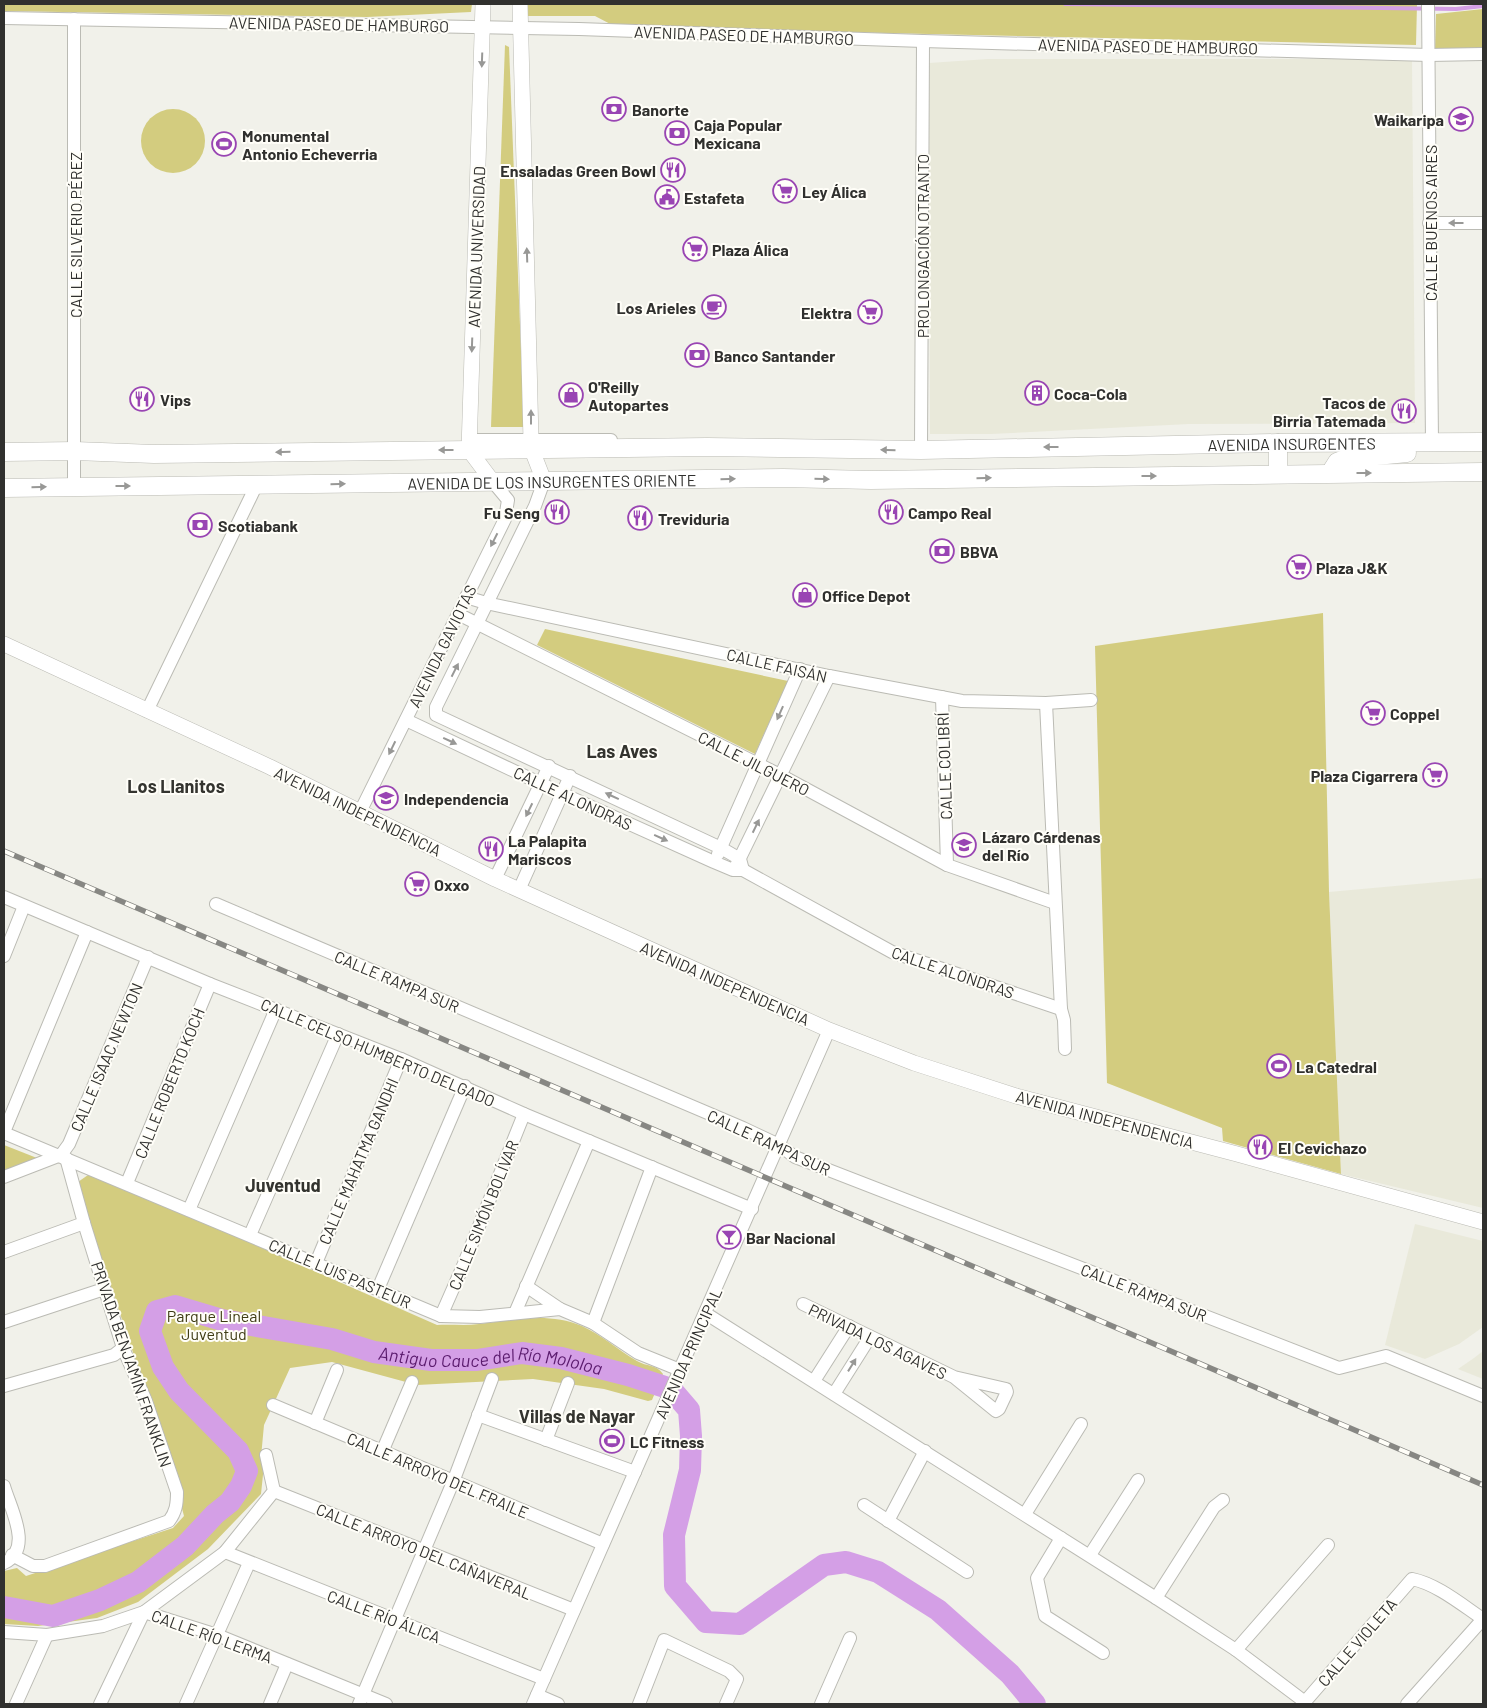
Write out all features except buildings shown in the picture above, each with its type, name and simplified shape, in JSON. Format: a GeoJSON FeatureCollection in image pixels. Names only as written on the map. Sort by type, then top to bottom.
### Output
{"type":"FeatureCollection","features":[{"type":"Feature","properties":{"kind":"highway","name":"AVENIDA INSURGENTES"},"geometry":{"type":"LineString","coordinates":[[1099,447],[1278,443],[1483,442]]}},
{"type":"Feature","properties":{"kind":"highway","name":"AVENIDA DE LOS INSURGENTES ORIENTE"},"geometry":{"type":"LineString","coordinates":[[4,452],[75,451],[154,454],[534,443],[921,450],[1099,447]]}},
{"type":"Feature","properties":{"kind":"highway"},"geometry":{"type":"LineString","coordinates":[[1278,443],[1278,474]]}},
{"type":"Feature","properties":{"kind":"highway"},"geometry":{"type":"LineString","coordinates":[[1330,473],[1337,462],[1345,459],[1420,452],[1432,443]]}},
{"type":"Feature","properties":{"kind":"highway"},"geometry":{"type":"LineString","coordinates":[[1099,447],[1100,476]]}},
{"type":"Feature","properties":{"kind":"highway","name":"AVENIDA INSURGENTES"},"geometry":{"type":"LineString","coordinates":[[1100,476],[1483,472]]}},
{"type":"Feature","properties":{"kind":"highway","name":"AVENIDA DE LOS INSURGENTES ORIENTE"},"geometry":{"type":"LineString","coordinates":[[4,488],[1100,476]]}},
{"type":"Feature","properties":{"kind":"main road","name":"AVENIDA UNIVERSIDAD"},"geometry":{"type":"LineString","coordinates":[[469,445],[483,7]]}},
{"type":"Feature","properties":{"kind":"main road"},"geometry":{"type":"LineString","coordinates":[[520,7],[534,443],[544,481]]}},
{"type":"Feature","properties":{"kind":"main road"},"geometry":{"type":"LineString","coordinates":[[469,445],[493,482]]}},
{"type":"Feature","properties":{"kind":"main road","name":"AVENIDA INDEPENDENCIA"},"geometry":{"type":"LineString","coordinates":[[4,644],[270,767],[495,879],[829,1030],[914,1063],[1016,1096],[1237,1154],[1483,1222]]}},
{"type":"Feature","properties":{"kind":"street","name":"CALLE BUENOS AIRES"},"geometry":{"type":"LineString","coordinates":[[1428,4],[1432,443]]}},
{"type":"Feature","properties":{"kind":"street","name":"AVENIDA PASEO DE HAMBURGO"},"geometry":{"type":"LineString","coordinates":[[4,18],[520,27],[923,41],[1429,55],[1483,54]]}},
{"type":"Feature","properties":{"kind":"street","name":"CALLE SILVERIO PÉREZ"},"geometry":{"type":"LineString","coordinates":[[74,19],[74,487]]}},
{"type":"Feature","properties":{"kind":"street","name":"PROLONGACIÓN OTRANTO"},"geometry":{"type":"LineString","coordinates":[[921,450],[923,41]]}},
{"type":"Feature","properties":{"kind":"street"},"geometry":{"type":"LineString","coordinates":[[1429,223],[1483,223]]}},
{"type":"Feature","properties":{"kind":"street","name":"AVENIDA DE LOS INSURGENTES ORIENTE"},"geometry":{"type":"LineString","coordinates":[[534,443],[720,438]]}},
{"type":"Feature","properties":{"kind":"street","name":"AVENIDA GAVIOTAS"},"geometry":{"type":"LineString","coordinates":[[436,715],[436,707],[535,506],[544,481]]}},
{"type":"Feature","properties":{"kind":"street","name":"AVENIDA GAVIOTAS"},"geometry":{"type":"LineString","coordinates":[[360,812],[505,519],[508,507],[505,495],[493,482]]}},
{"type":"Feature","properties":{"kind":"street"},"geometry":{"type":"LineString","coordinates":[[147,711],[256,486]]}},
{"type":"Feature","properties":{"kind":"street","name":"CALLE FAISÁN"},"geometry":{"type":"LineString","coordinates":[[466,597],[486,603],[829,676],[962,701],[1046,703],[1091,700]]}},
{"type":"Feature","properties":{"kind":"street","name":"CALLE JILGUERO"},"geometry":{"type":"LineString","coordinates":[[458,614],[780,775],[947,865],[1055,903]]}},
{"type":"Feature","properties":{"kind":"street"},"geometry":{"type":"LineString","coordinates":[[714,862],[800,669]]}},
{"type":"Feature","properties":{"kind":"street"},"geometry":{"type":"LineString","coordinates":[[739,866],[780,775],[829,676]]}},
{"type":"Feature","properties":{"kind":"street","name":"CALLE COLIBRÍ"},"geometry":{"type":"LineString","coordinates":[[942,697],[947,865]]}},
{"type":"Feature","properties":{"kind":"street"},"geometry":{"type":"LineString","coordinates":[[1046,703],[1060,1009],[1064,1020],[1065,1049]]}},
{"type":"Feature","properties":{"kind":"street","name":"CALLE ALONDRAS"},"geometry":{"type":"LineString","coordinates":[[436,715],[549,766],[721,848],[739,866],[892,952],[1060,1009]]}},
{"type":"Feature","properties":{"kind":"street","name":"CALLE ALONDRAS"},"geometry":{"type":"LineString","coordinates":[[406,720],[714,862],[739,866]]}},
{"type":"Feature","properties":{"kind":"street"},"geometry":{"type":"LineString","coordinates":[[495,879],[549,766]]}},
{"type":"Feature","properties":{"kind":"street"},"geometry":{"type":"LineString","coordinates":[[519,890],[570,776]]}},
{"type":"Feature","properties":{"kind":"street","name":"CALLE CELSO HUMBERTO DELGADO"},"geometry":{"type":"LineString","coordinates":[[4,897],[210,984],[400,1059],[524,1114],[752,1208]]}},
{"type":"Feature","properties":{"kind":"street","name":"CALLE RAMPA SUR"},"geometry":{"type":"LineString","coordinates":[[216,904],[779,1145],[795,1157],[1339,1368],[1386,1356],[1483,1396]]}},
{"type":"Feature","properties":{"kind":"street"},"geometry":{"type":"LineString","coordinates":[[4,956],[24,906]]}},
{"type":"Feature","properties":{"kind":"street"},"geometry":{"type":"LineString","coordinates":[[4,1133],[87,932]]}},
{"type":"Feature","properties":{"kind":"street","name":"CALLE ISAAC NEWTON"},"geometry":{"type":"LineString","coordinates":[[64,1156],[148,957]]}},
{"type":"Feature","properties":{"kind":"street","name":"CALLE ROBERTO KOCH"},"geometry":{"type":"LineString","coordinates":[[127,1183],[210,984]]}},
{"type":"Feature","properties":{"kind":"street"},"geometry":{"type":"LineString","coordinates":[[189,1210],[276,1009]]}},
{"type":"Feature","properties":{"kind":"street","name":"AVENIDA PRINCIPAL"},"geometry":{"type":"LineString","coordinates":[[535,1700],[829,1030]]}},
{"type":"Feature","properties":{"kind":"street"},"geometry":{"type":"LineString","coordinates":[[250,1235],[338,1034]]}},
{"type":"Feature","properties":{"kind":"street","name":"CALLE MAHATMA GANDHI"},"geometry":{"type":"LineString","coordinates":[[316,1263],[400,1059]]}},
{"type":"Feature","properties":{"kind":"street"},"geometry":{"type":"LineString","coordinates":[[378,1290],[464,1086]]}},
{"type":"Feature","properties":{"kind":"street","name":"CALLE SIMÓN BOLÍVAR"},"geometry":{"type":"LineString","coordinates":[[441,1316],[524,1114]]}},
{"type":"Feature","properties":{"kind":"street","name":"CALLE LUIS PASTEUR"},"geometry":{"type":"LineString","coordinates":[[4,1133],[64,1156],[441,1316],[480,1317],[560,1309],[593,1323],[638,1353],[679,1373]]}},
{"type":"Feature","properties":{"kind":"street"},"geometry":{"type":"LineString","coordinates":[[515,1313],[588,1141]]}},
{"type":"Feature","properties":{"kind":"street"},"geometry":{"type":"LineString","coordinates":[[4,1177],[64,1156]]}},
{"type":"Feature","properties":{"kind":"street","name":"PRIVADA BENJAMÍN FRANKLIN"},"geometry":{"type":"LineString","coordinates":[[8,1559],[33,1566],[45,1566],[169,1521],[175,1513],[176,1492],[146,1401],[123,1348],[64,1156]]}},
{"type":"Feature","properties":{"kind":"street"},"geometry":{"type":"LineString","coordinates":[[593,1323],[652,1167]]}},
{"type":"Feature","properties":{"kind":"street"},"geometry":{"type":"LineString","coordinates":[[4,1252],[84,1223]]}},
{"type":"Feature","properties":{"kind":"street"},"geometry":{"type":"LineString","coordinates":[[526,1286],[560,1309]]}},
{"type":"Feature","properties":{"kind":"street"},"geometry":{"type":"LineString","coordinates":[[4,1322],[104,1288]]}},
{"type":"Feature","properties":{"kind":"street","name":"PRIVADA LOS AGAVES"},"geometry":{"type":"LineString","coordinates":[[803,1304],[954,1377]]}},
{"type":"Feature","properties":{"kind":"street"},"geometry":{"type":"LineString","coordinates":[[705,1314],[1090,1555],[1236,1650],[1304,1703]]}},
{"type":"Feature","properties":{"kind":"street"},"geometry":{"type":"LineString","coordinates":[[814,1381],[848,1326]]}},
{"type":"Feature","properties":{"kind":"street"},"geometry":{"type":"LineString","coordinates":[[834,1394],[870,1337]]}},
{"type":"Feature","properties":{"kind":"street"},"geometry":{"type":"LineString","coordinates":[[4,1386],[114,1355],[123,1348]]}},
{"type":"Feature","properties":{"kind":"street"},"geometry":{"type":"LineString","coordinates":[[315,1422],[337,1370]]}},
{"type":"Feature","properties":{"kind":"street"},"geometry":{"type":"LineString","coordinates":[[361,1700],[453,1482],[492,1379]]}},
{"type":"Feature","properties":{"kind":"street"},"geometry":{"type":"LineString","coordinates":[[382,1452],[412,1382]]}},
{"type":"Feature","properties":{"kind":"street"},"geometry":{"type":"LineString","coordinates":[[546,1440],[568,1383]]}},
{"type":"Feature","properties":{"kind":"street","name":"CALLE ARROYO DEL FRAILE"},"geometry":{"type":"LineString","coordinates":[[273,1405],[603,1544]]}},
{"type":"Feature","properties":{"kind":"street"},"geometry":{"type":"LineString","coordinates":[[478,1415],[635,1472]]}},
{"type":"Feature","properties":{"kind":"street"},"geometry":{"type":"LineString","coordinates":[[1025,1514],[1080,1424]]}},
{"type":"Feature","properties":{"kind":"street"},"geometry":{"type":"LineString","coordinates":[[888,1521],[925,1451]]}},
{"type":"Feature","properties":{"kind":"street"},"geometry":{"type":"LineString","coordinates":[[100,1704],[144,1612],[225,1552],[274,1491],[266,1455]]}},
{"type":"Feature","properties":{"kind":"street"},"geometry":{"type":"LineString","coordinates":[[1090,1555],[1138,1480]]}},
{"type":"Feature","properties":{"kind":"street"},"geometry":{"type":"LineString","coordinates":[[4,1486],[17,1524],[18,1548],[8,1559]]}},
{"type":"Feature","properties":{"kind":"street","name":"CALLE ARROYO DEL CAÑAVERAL"},"geometry":{"type":"LineString","coordinates":[[274,1491],[574,1610]]}},
{"type":"Feature","properties":{"kind":"street"},"geometry":{"type":"LineString","coordinates":[[1156,1598],[1214,1508],[1223,1500]]}},
{"type":"Feature","properties":{"kind":"street"},"geometry":{"type":"LineString","coordinates":[[864,1505],[967,1572]]}},
{"type":"Feature","properties":{"kind":"street"},"geometry":{"type":"LineString","coordinates":[[1061,1538],[1037,1578],[1045,1616],[1103,1653]]}},
{"type":"Feature","properties":{"kind":"street"},"geometry":{"type":"LineString","coordinates":[[1236,1650],[1328,1544]]}},
{"type":"Feature","properties":{"kind":"street","name":"CALLE RÍO ÁLICA"},"geometry":{"type":"LineString","coordinates":[[225,1552],[544,1679]]}},
{"type":"Feature","properties":{"kind":"street"},"geometry":{"type":"LineString","coordinates":[[186,1704],[249,1563]]}},
{"type":"Feature","properties":{"kind":"street","name":"CALLE VIOLETA"},"geometry":{"type":"LineString","coordinates":[[1304,1703],[1412,1579],[1420,1581],[1440,1592],[1483,1619]]}},
{"type":"Feature","properties":{"kind":"street","name":"CALLE RÍO LERMA"},"geometry":{"type":"LineString","coordinates":[[4,1632],[47,1635],[103,1626],[144,1612],[217,1635],[287,1664],[361,1700],[386,1704]]}},
{"type":"Feature","properties":{"kind":"street"},"geometry":{"type":"LineString","coordinates":[[1407,1704],[1483,1619]]}},
{"type":"Feature","properties":{"kind":"street"},"geometry":{"type":"LineString","coordinates":[[16,1704],[47,1635]]}},
{"type":"Feature","properties":{"kind":"street"},"geometry":{"type":"LineString","coordinates":[[821,1704],[850,1638]]}},
{"type":"Feature","properties":{"kind":"street"},"geometry":{"type":"LineString","coordinates":[[639,1704],[664,1640],[729,1671],[737,1679],[726,1704]]}},
{"type":"Feature","properties":{"kind":"street"},"geometry":{"type":"LineString","coordinates":[[270,1704],[287,1664]]}},
{"type":"Feature","properties":{"kind":"street"},"geometry":{"type":"LineString","coordinates":[[535,1700],[558,1704]]}},
{"type":"Feature","properties":{"kind":"shaded area"},"geometry":{"type":"Polygon","coordinates":[[[988,59],[1412,59],[1415,423],[1189,424],[991,434],[930,434],[929,63],[988,59]]]}},
{"type":"Feature","properties":{"kind":"shaded area"},"geometry":{"type":"Polygon","coordinates":[[[1483,878],[1483,1208],[1341,1174],[1329,892],[1483,878]]]}},
{"type":"Feature","properties":{"kind":"shaded area"},"geometry":{"type":"Polygon","coordinates":[[[1415,1224],[1483,1241],[1483,1327],[1459,1344],[1425,1359],[1385,1345],[1415,1224]]]}},
{"type":"Feature","properties":{"kind":"shaded area"},"geometry":{"type":"Polygon","coordinates":[[[1483,1351],[1483,1379],[1458,1369],[1474,1358],[1483,1351]]]}},
{"type":"Feature","properties":{"kind":"green space"},"geometry":{"type":"Polygon","coordinates":[[[4,4],[472,4],[471,12],[367,17],[4,11],[4,4]]]}},
{"type":"Feature","properties":{"kind":"green space"},"geometry":{"type":"Polygon","coordinates":[[[527,4],[1417,4],[1416,45],[616,27],[595,16],[527,16],[527,4]]]}},
{"type":"Feature","properties":{"kind":"green space"},"geometry":{"type":"Polygon","coordinates":[[[1483,9],[1483,49],[1435,50],[1436,14],[1483,9]]]}},
{"type":"Feature","properties":{"kind":"green space"},"geometry":{"type":"Polygon","coordinates":[[[505,45],[509,47],[524,427],[491,427],[505,45]]]}},
{"type":"Feature","properties":{"kind":"green space"},"geometry":{"type":"Polygon","coordinates":[[[167,109],[179,109],[196,118],[203,129],[205,141],[203,153],[196,164],[179,173],[167,173],[155,168],[146,159],[141,147],[141,135],[146,123],[155,114],[167,109]]]}},
{"type":"Feature","properties":{"kind":"green space"},"geometry":{"type":"Polygon","coordinates":[[[1323,613],[1329,892],[1341,1174],[1223,1141],[1222,1128],[1107,1083],[1095,646],[1323,613]]]}},
{"type":"Feature","properties":{"kind":"green space"},"geometry":{"type":"Polygon","coordinates":[[[545,629],[788,681],[755,754],[537,645],[545,629]]]}},
{"type":"Feature","properties":{"kind":"green space"},"geometry":{"type":"Polygon","coordinates":[[[4,1145],[42,1160],[4,1174],[4,1145]]]}},
{"type":"Feature","properties":{"kind":"green space","name":"Parque Lineal Juventud"},"geometry":{"type":"Polygon","coordinates":[[[88,1175],[210,1225],[437,1325],[474,1325],[531,1318],[557,1319],[582,1326],[637,1361],[654,1367],[663,1374],[652,1400],[648,1401],[604,1389],[533,1379],[417,1385],[332,1362],[290,1368],[264,1425],[261,1457],[264,1465],[261,1494],[208,1549],[138,1602],[97,1618],[38,1626],[4,1624],[4,1571],[17,1568],[26,1576],[173,1528],[184,1516],[169,1460],[78,1188],[78,1182],[88,1175]]]}},
{"type":"Feature","properties":{"kind":"waterway"},"geometry":{"type":"LineString","coordinates":[[1065,4],[1456,9],[1483,6]]}},
{"type":"Feature","properties":{"kind":"waterway","name":"Antiguo Cauce del Río Mololoa"},"geometry":{"type":"LineString","coordinates":[[4,1607],[53,1616],[100,1600],[138,1582],[185,1546],[215,1514],[230,1502],[241,1486],[247,1471],[238,1451],[179,1391],[163,1367],[150,1331],[157,1311],[175,1306],[222,1320],[332,1339],[374,1352],[431,1360],[477,1360],[522,1353],[561,1358],[628,1375],[671,1389],[689,1410],[691,1436],[690,1470],[674,1535],[675,1586],[706,1622],[740,1624],[824,1565],[846,1562],[878,1572],[938,1610],[1010,1674],[1035,1704]]}},
{"type":"Feature","properties":{"kind":"railway"},"geometry":{"type":"LineString","coordinates":[[4,851],[1483,1485]]}},
{"type":"Feature","properties":{"kind":"place","name":"Banorte"},"geometry":{"type":"Point","coordinates":[614,109]}},
{"type":"Feature","properties":{"kind":"place","name":"Waikaripa"},"geometry":{"type":"Point","coordinates":[1461,119]}},
{"type":"Feature","properties":{"kind":"place","name":"Caja Popular Mexicana"},"geometry":{"type":"Point","coordinates":[677,133]}},
{"type":"Feature","properties":{"kind":"place","name":"Monumental Antonio Echeverria"},"geometry":{"type":"Point","coordinates":[224,144]}},
{"type":"Feature","properties":{"kind":"place","name":"Ensaladas Green Bowl"},"geometry":{"type":"Point","coordinates":[673,170]}},
{"type":"Feature","properties":{"kind":"place","name":"Ley Álica"},"geometry":{"type":"Point","coordinates":[785,191]}},
{"type":"Feature","properties":{"kind":"place","name":"Estafeta"},"geometry":{"type":"Point","coordinates":[667,197]}},
{"type":"Feature","properties":{"kind":"place","name":"Plaza Álica"},"geometry":{"type":"Point","coordinates":[695,249]}},
{"type":"Feature","properties":{"kind":"place","name":"Los Arieles"},"geometry":{"type":"Point","coordinates":[714,307]}},
{"type":"Feature","properties":{"kind":"place","name":"Elektra"},"geometry":{"type":"Point","coordinates":[870,312]}},
{"type":"Feature","properties":{"kind":"place","name":"Banco Santander"},"geometry":{"type":"Point","coordinates":[697,355]}},
{"type":"Feature","properties":{"kind":"place","name":"Coca-Cola"},"geometry":{"type":"Point","coordinates":[1037,393]}},
{"type":"Feature","properties":{"kind":"place","name":"O'Reilly Autopartes"},"geometry":{"type":"Point","coordinates":[571,395]}},
{"type":"Feature","properties":{"kind":"place","name":"Vips"},"geometry":{"type":"Point","coordinates":[142,399]}},
{"type":"Feature","properties":{"kind":"place","name":"Tacos de Birria Tatemada"},"geometry":{"type":"Point","coordinates":[1404,411]}},
{"type":"Feature","properties":{"kind":"place","name":"Fu Seng"},"geometry":{"type":"Point","coordinates":[557,512]}},
{"type":"Feature","properties":{"kind":"place","name":"Campo Real"},"geometry":{"type":"Point","coordinates":[891,512]}},
{"type":"Feature","properties":{"kind":"place","name":"Treviduria"},"geometry":{"type":"Point","coordinates":[640,518]}},
{"type":"Feature","properties":{"kind":"place","name":"Scotiabank"},"geometry":{"type":"Point","coordinates":[200,525]}},
{"type":"Feature","properties":{"kind":"place","name":"BBVA"},"geometry":{"type":"Point","coordinates":[942,551]}},
{"type":"Feature","properties":{"kind":"place","name":"Plaza J&K"},"geometry":{"type":"Point","coordinates":[1299,567]}},
{"type":"Feature","properties":{"kind":"place","name":"Office Depot"},"geometry":{"type":"Point","coordinates":[805,595]}},
{"type":"Feature","properties":{"kind":"place","name":"Coppel"},"geometry":{"type":"Point","coordinates":[1373,713]}},
{"type":"Feature","properties":{"kind":"place","name":"Plaza Cigarrera"},"geometry":{"type":"Point","coordinates":[1435,775]}},
{"type":"Feature","properties":{"kind":"place","name":"Independencia"},"geometry":{"type":"Point","coordinates":[386,798]}},
{"type":"Feature","properties":{"kind":"place","name":"Lázaro Cárdenas del Río"},"geometry":{"type":"Point","coordinates":[964,845]}},
{"type":"Feature","properties":{"kind":"place","name":"La Palapita Mariscos"},"geometry":{"type":"Point","coordinates":[491,849]}},
{"type":"Feature","properties":{"kind":"place","name":"Oxxo"},"geometry":{"type":"Point","coordinates":[417,884]}},
{"type":"Feature","properties":{"kind":"place","name":"La Catedral"},"geometry":{"type":"Point","coordinates":[1279,1066]}},
{"type":"Feature","properties":{"kind":"place","name":"El Cevichazo"},"geometry":{"type":"Point","coordinates":[1260,1147]}},
{"type":"Feature","properties":{"kind":"place","name":"Bar Nacional"},"geometry":{"type":"Point","coordinates":[729,1237]}},
{"type":"Feature","properties":{"kind":"place","name":"LC Fitness"},"geometry":{"type":"Point","coordinates":[612,1441]}},
{"type":"Feature","properties":{"kind":"district","name":"Las Aves"},"geometry":{"type":"Point","coordinates":[622,751]}},
{"type":"Feature","properties":{"kind":"district","name":"Los Llanitos"},"geometry":{"type":"Point","coordinates":[176,786]}},
{"type":"Feature","properties":{"kind":"district","name":"Juventud"},"geometry":{"type":"Point","coordinates":[283,1185]}},
{"type":"Feature","properties":{"kind":"district","name":"Villas de Nayar"},"geometry":{"type":"Point","coordinates":[577,1416]}}]}
